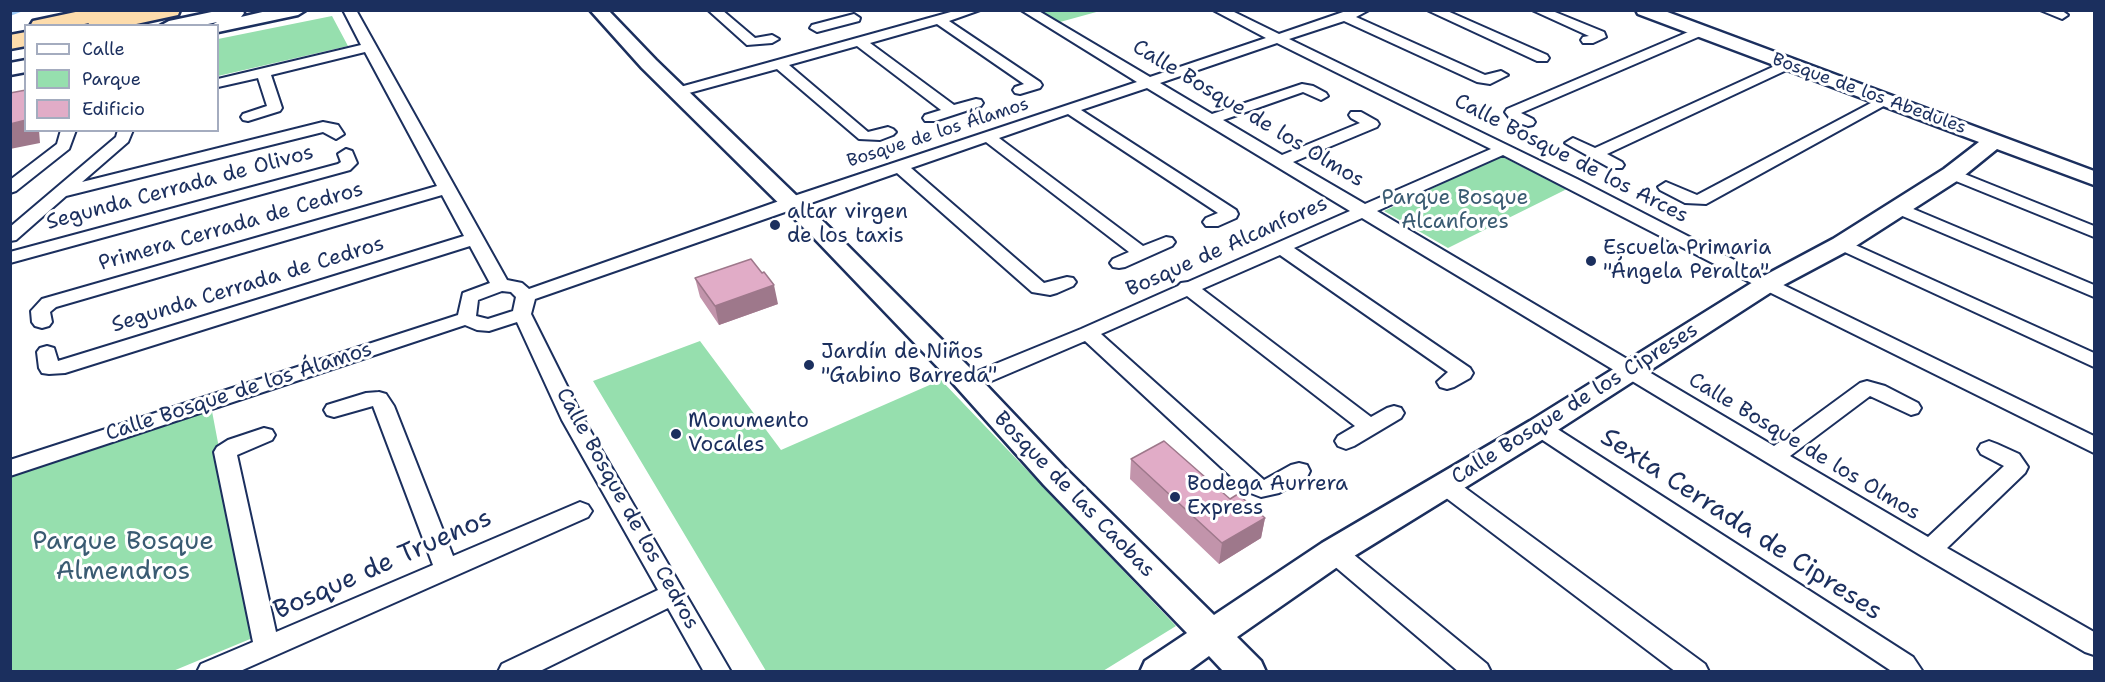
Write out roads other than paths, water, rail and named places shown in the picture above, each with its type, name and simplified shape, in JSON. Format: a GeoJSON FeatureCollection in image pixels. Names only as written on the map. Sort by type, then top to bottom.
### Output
{"type":"FeatureCollection","features":[{"type":"Feature","properties":{"kind":"highway"},"geometry":{"type":"LineString","coordinates":[[51,24],[119,10]]}},
{"type":"Feature","properties":{"kind":"highway"},"geometry":{"type":"LineString","coordinates":[[103,24],[170,10]]}},
{"type":"Feature","properties":{"kind":"street"},"geometry":{"type":"LineString","coordinates":[[179,24],[248,10]]}},
{"type":"Feature","properties":{"kind":"street"},"geometry":{"type":"LineString","coordinates":[[219,27],[298,10]]}},
{"type":"Feature","properties":{"kind":"street"},"geometry":{"type":"LineString","coordinates":[[349,10],[500,285]]}},
{"type":"Feature","properties":{"kind":"street","name":"Bosque de las Caobas"},"geometry":{"type":"LineString","coordinates":[[598,10],[791,202],[968,383],[1055,477],[1248,672]]}},
{"type":"Feature","properties":{"kind":"street"},"geometry":{"type":"LineString","coordinates":[[714,10],[752,42],[772,39]]}},
{"type":"Feature","properties":{"kind":"street"},"geometry":{"type":"LineString","coordinates":[[819,10],[835,23]]}},
{"type":"Feature","properties":{"kind":"street"},"geometry":{"type":"LineString","coordinates":[[678,92],[974,10]]}},
{"type":"Feature","properties":{"kind":"street","name":"Calle Bosque de los Olmos"},"geometry":{"type":"LineString","coordinates":[[1027,10],[1930,550],[2094,644]]}},
{"type":"Feature","properties":{"kind":"street","name":"Calle Bosque de los Arces"},"geometry":{"type":"LineString","coordinates":[[1219,10],[1504,149],[1767,284],[2094,446]]}},
{"type":"Feature","properties":{"kind":"street"},"geometry":{"type":"LineString","coordinates":[[1538,10],[1599,35],[1588,40]]}},
{"type":"Feature","properties":{"kind":"street","name":"Bosque de los Abedules"},"geometry":{"type":"LineString","coordinates":[[1644,10],[2094,178]]}},
{"type":"Feature","properties":{"kind":"street"},"geometry":{"type":"LineString","coordinates":[[2046,10],[2062,15]]}},
{"type":"Feature","properties":{"kind":"street"},"geometry":{"type":"LineString","coordinates":[[1436,12],[1542,57]]}},
{"type":"Feature","properties":{"kind":"street","name":"Bosque de los Álamos"},"geometry":{"type":"LineString","coordinates":[[467,318],[477,324],[489,325],[524,305],[791,202],[1077,114],[1148,83],[1346,17],[1363,17]]}},
{"type":"Feature","properties":{"kind":"street"},"geometry":{"type":"LineString","coordinates":[[1363,17],[1482,80],[1490,80],[1501,75]]}},
{"type":"Feature","properties":{"kind":"street"},"geometry":{"type":"LineString","coordinates":[[817,28],[854,18]]}},
{"type":"Feature","properties":{"kind":"street"},"geometry":{"type":"LineString","coordinates":[[939,20],[1035,85],[1020,90]]}},
{"type":"Feature","properties":{"kind":"street"},"geometry":{"type":"LineString","coordinates":[[1527,122],[1516,117],[1512,112],[1700,31]]}},
{"type":"Feature","properties":{"kind":"street"},"geometry":{"type":"LineString","coordinates":[[860,42],[952,111]]}},
{"type":"Feature","properties":{"kind":"street"},"geometry":{"type":"LineString","coordinates":[[219,83],[369,47]]}},
{"type":"Feature","properties":{"kind":"street"},"geometry":{"type":"LineString","coordinates":[[1528,63],[1558,52]]}},
{"type":"Feature","properties":{"kind":"street"},"geometry":{"type":"LineString","coordinates":[[779,64],[864,136],[875,137],[888,132]]}},
{"type":"Feature","properties":{"kind":"street"},"geometry":{"type":"LineString","coordinates":[[1595,154],[1788,64]]}},
{"type":"Feature","properties":{"kind":"street"},"geometry":{"type":"LineString","coordinates":[[248,117],[275,108],[262,72]]}},
{"type":"Feature","properties":{"kind":"street"},"geometry":{"type":"LineString","coordinates":[[1210,120],[1302,88],[1321,96]]}},
{"type":"Feature","properties":{"kind":"street"},"geometry":{"type":"LineString","coordinates":[[1666,187],[1691,199],[1700,200],[1886,99]]}},
{"type":"Feature","properties":{"kind":"street"},"geometry":{"type":"LineString","coordinates":[[930,118],[976,103]]}},
{"type":"Feature","properties":{"kind":"street"},"geometry":{"type":"LineString","coordinates":[[1077,114],[1230,214],[1212,222]]}},
{"type":"Feature","properties":{"kind":"street"},"geometry":{"type":"LineString","coordinates":[[1280,162],[1372,124],[1356,115]]}},
{"type":"Feature","properties":{"kind":"street"},"geometry":{"type":"LineString","coordinates":[[63,192],[323,127],[333,128],[336,134]]}},
{"type":"Feature","properties":{"kind":"street"},"geometry":{"type":"LineString","coordinates":[[10,188],[64,146],[68,132]]}},
{"type":"Feature","properties":{"kind":"street"},"geometry":{"type":"LineString","coordinates":[[10,236],[123,139],[125,132]]}},
{"type":"Feature","properties":{"kind":"street"},"geometry":{"type":"LineString","coordinates":[[993,140],[1142,253]]}},
{"type":"Feature","properties":{"kind":"street","name":"Calle Bosque de los Cipreses"},"geometry":{"type":"LineString","coordinates":[[1158,672],[1334,552],[1540,428],[1767,284],[1842,244],[1952,174],[1994,141]]}},
{"type":"Feature","properties":{"kind":"street"},"geometry":{"type":"LineString","coordinates":[[1572,143],[1617,165]]}},
{"type":"Feature","properties":{"kind":"street","name":"Bosque de Alcanfores"},"geometry":{"type":"LineString","coordinates":[[968,383],[1088,333],[1504,149]]}},
{"type":"Feature","properties":{"kind":"street","name":"Segunda Cerrada de Olivos"},"geometry":{"type":"LineString","coordinates":[[10,258],[344,167],[349,163],[346,154]]}},
{"type":"Feature","properties":{"kind":"street"},"geometry":{"type":"LineString","coordinates":[[902,169],[1040,288],[1050,289],[1067,282]]}},
{"type":"Feature","properties":{"kind":"street"},"geometry":{"type":"LineString","coordinates":[[1952,174],[2094,232]]}},
{"type":"Feature","properties":{"kind":"street","name":"Primera Cerrada de Cedros"},"geometry":{"type":"LineString","coordinates":[[42,322],[40,311],[50,303],[448,188]]}},
{"type":"Feature","properties":{"kind":"street"},"geometry":{"type":"LineString","coordinates":[[1899,208],[2094,292]]}},
{"type":"Feature","properties":{"kind":"street","name":"Segunda Cerrada de Cedros"},"geometry":{"type":"LineString","coordinates":[[47,352],[49,368],[58,368],[476,238]]}},
{"type":"Feature","properties":{"kind":"street"},"geometry":{"type":"LineString","coordinates":[[1119,263],[1166,242]]}},
{"type":"Feature","properties":{"kind":"street"},"geometry":{"type":"LineString","coordinates":[[1842,244],[2094,361]]}},
{"type":"Feature","properties":{"kind":"street"},"geometry":{"type":"LineString","coordinates":[[1280,247],[1463,373],[1447,382]]}},
{"type":"Feature","properties":{"kind":"street"},"geometry":{"type":"LineString","coordinates":[[467,318],[466,308],[470,297],[500,285],[516,287],[524,305]]}},
{"type":"Feature","properties":{"kind":"street"},"geometry":{"type":"LineString","coordinates":[[1187,288],[1370,427]]}},
{"type":"Feature","properties":{"kind":"street","name":"Calle Bosque de los Cedros"},"geometry":{"type":"LineString","coordinates":[[524,305],[573,420],[718,672]]}},
{"type":"Feature","properties":{"kind":"street","name":"Calle Bosque de los Álamos"},"geometry":{"type":"LineString","coordinates":[[10,468],[467,318]]}},
{"type":"Feature","properties":{"kind":"street"},"geometry":{"type":"LineString","coordinates":[[1088,333],[1256,486],[1261,489],[1271,487],[1299,471]]}},
{"type":"Feature","properties":{"kind":"street"},"geometry":{"type":"LineString","coordinates":[[1774,457],[1867,388],[1878,391],[1911,408]]}},
{"type":"Feature","properties":{"kind":"street"},"geometry":{"type":"LineString","coordinates":[[334,410],[366,400],[379,399],[384,406],[446,568]]}},
{"type":"Feature","properties":{"kind":"street"},"geometry":{"type":"LineString","coordinates":[[1346,441],[1394,413]]}},
{"type":"Feature","properties":{"kind":"street","name":"Sexta Cerrada de Cipreses"},"geometry":{"type":"LineString","coordinates":[[1540,428],[1904,665],[1910,672]]}},
{"type":"Feature","properties":{"kind":"street"},"geometry":{"type":"LineString","coordinates":[[264,435],[236,445],[225,452],[267,647]]}},
{"type":"Feature","properties":{"kind":"street"},"geometry":{"type":"LineString","coordinates":[[1930,550],[2017,467],[2011,460],[1989,449]]}},
{"type":"Feature","properties":{"kind":"street"},"geometry":{"type":"LineString","coordinates":[[1445,485],[1696,672]]}},
{"type":"Feature","properties":{"kind":"street","name":"Bosque de Truenos"},"geometry":{"type":"LineString","coordinates":[[210,672],[580,512]]}},
{"type":"Feature","properties":{"kind":"street"},"geometry":{"type":"LineString","coordinates":[[1334,552],[1478,672]]}},
{"type":"Feature","properties":{"kind":"street"},"geometry":{"type":"LineString","coordinates":[[511,672],[673,594]]}},
{"type":"Feature","properties":{"kind":"waterway"},"geometry":{"type":"LineString","coordinates":[[10,12],[20,10]]}},
{"type":"Feature","properties":{"kind":"place","name":"altar virgen de los taxis"},"geometry":{"type":"Point","coordinates":[775,225]}},
{"type":"Feature","properties":{"kind":"place","name":"Escuela Primaria \"Ángela Peralta\""},"geometry":{"type":"Point","coordinates":[1591,261]}},
{"type":"Feature","properties":{"kind":"place","name":"Jardín de Niños \"Gabino Barreda\""},"geometry":{"type":"Point","coordinates":[809,365]}},
{"type":"Feature","properties":{"kind":"place","name":"Monumento Vocales"},"geometry":{"type":"Point","coordinates":[676,434]}},
{"type":"Feature","properties":{"kind":"place","name":"Bodega Aurrera Express"},"geometry":{"type":"Point","coordinates":[1175,497]}},
{"type":"Feature","properties":{"kind":"park label","name":"Parque Bosque Alcanfores"},"geometry":{"type":"Point","coordinates":[1455,211]}},
{"type":"Feature","properties":{"kind":"park label","name":"Parque Bosque Almendros"},"geometry":{"type":"Point","coordinates":[123,557]}}]}
